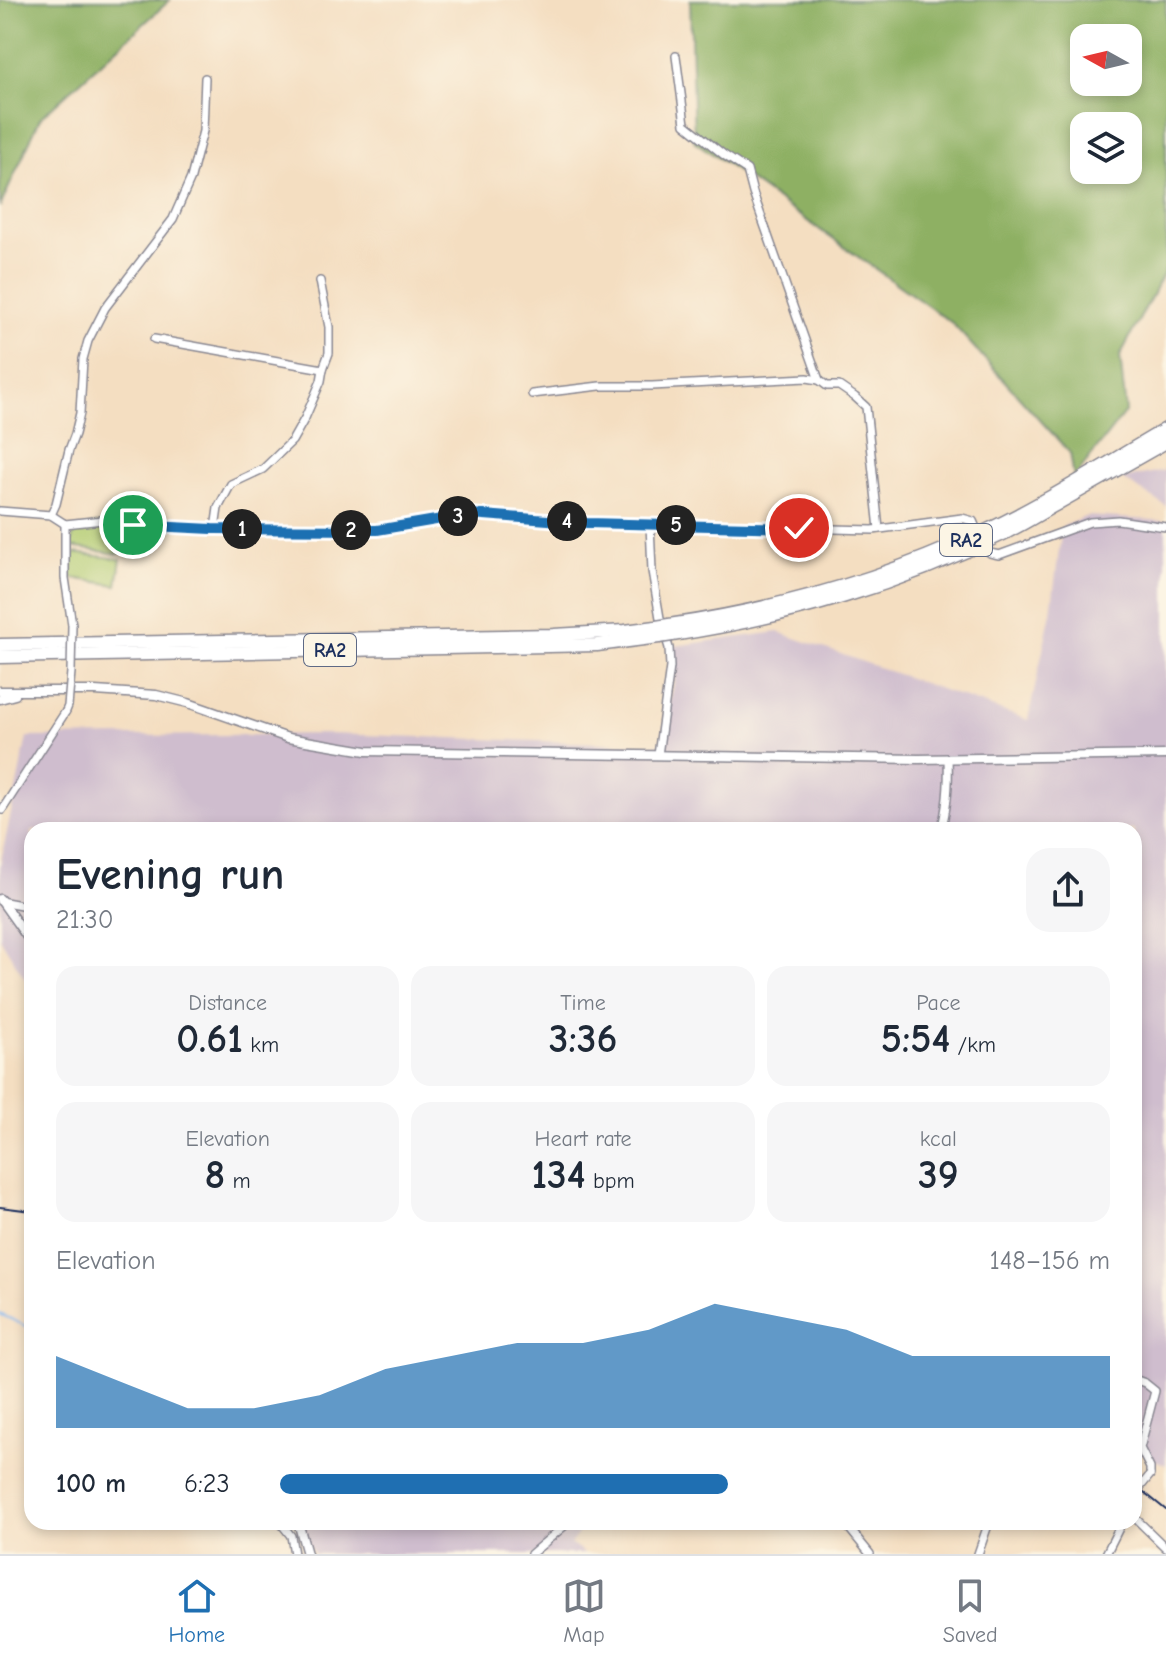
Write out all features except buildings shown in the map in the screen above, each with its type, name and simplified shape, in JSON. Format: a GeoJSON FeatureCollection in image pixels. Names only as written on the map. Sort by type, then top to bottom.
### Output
{"type":"FeatureCollection","features":[{"type":"Feature","properties":{"kind":"highway","name":"RA2"},"geometry":{"type":"LineString","coordinates":[[0,657],[597,645],[780,604],[912,562],[1011,518],[1166,429]]}},
{"type":"Feature","properties":{"kind":"highway","name":"RA2"},"geometry":{"type":"LineString","coordinates":[[0,645],[554,635],[664,631],[770,618],[854,595],[960,554],[1010,531],[1166,442]]}},
{"type":"Feature","properties":{"kind":"street"},"geometry":{"type":"LineString","coordinates":[[676,56],[685,124],[747,170],[819,380]]}},
{"type":"Feature","properties":{"kind":"street"},"geometry":{"type":"LineString","coordinates":[[51,515],[80,413],[83,359],[88,341],[105,308],[173,219],[191,178],[203,131],[205,78]]}},
{"type":"Feature","properties":{"kind":"street"},"geometry":{"type":"LineString","coordinates":[[215,529],[218,508],[231,484],[263,469],[292,441],[321,381],[329,353],[329,327],[320,281]]}},
{"type":"Feature","properties":{"kind":"street"},"geometry":{"type":"LineString","coordinates":[[154,339],[323,369]]}},
{"type":"Feature","properties":{"kind":"street"},"geometry":{"type":"LineString","coordinates":[[532,394],[600,386],[807,378],[819,380],[827,386],[839,386],[866,407],[879,529]]}},
{"type":"Feature","properties":{"kind":"street"},"geometry":{"type":"LineString","coordinates":[[0,511],[51,515],[65,524],[103,520],[133,525],[215,529],[377,530],[471,514],[587,523],[879,529],[962,518],[973,521],[976,528]]}},
{"type":"Feature","properties":{"kind":"street"},"geometry":{"type":"LineString","coordinates":[[986,549],[999,555],[1090,522],[1118,520],[1166,527]]}},
{"type":"Feature","properties":{"kind":"street"},"geometry":{"type":"LineString","coordinates":[[1,812],[68,706],[72,625],[65,578],[65,524]]}},
{"type":"Feature","properties":{"kind":"street"},"geometry":{"type":"LineString","coordinates":[[650,524],[652,571],[669,648],[670,667],[658,755]]}},
{"type":"Feature","properties":{"kind":"street"},"geometry":{"type":"LineString","coordinates":[[0,691],[95,691],[156,695],[288,738],[366,751],[948,759],[1166,755]]}},
{"type":"Feature","properties":{"kind":"street"},"geometry":{"type":"LineString","coordinates":[[0,699],[23,692]]}},
{"type":"Feature","properties":{"kind":"street"},"geometry":{"type":"LineString","coordinates":[[943,822],[949,779],[948,759]]}},
{"type":"Feature","properties":{"kind":"street"},"geometry":{"type":"LineString","coordinates":[[0,900],[24,905]]}},
{"type":"Feature","properties":{"kind":"street"},"geometry":{"type":"LineString","coordinates":[[0,900],[24,933]]}},
{"type":"Feature","properties":{"kind":"street"},"geometry":{"type":"LineString","coordinates":[[1142,1382],[1155,1391],[1142,1440]]}},
{"type":"Feature","properties":{"kind":"street"},"geometry":{"type":"LineString","coordinates":[[1142,1452],[1150,1468],[1150,1475],[1142,1485]]}},
{"type":"Feature","properties":{"kind":"street"},"geometry":{"type":"LineString","coordinates":[[1142,1525],[1166,1548]]}},
{"type":"Feature","properties":{"kind":"street"},"geometry":{"type":"LineString","coordinates":[[286,1530],[291,1536],[294,1554]]}},
{"type":"Feature","properties":{"kind":"street"},"geometry":{"type":"LineString","coordinates":[[300,1530],[307,1554]]}},
{"type":"Feature","properties":{"kind":"street"},"geometry":{"type":"LineString","coordinates":[[531,1554],[560,1530]]}},
{"type":"Feature","properties":{"kind":"street"},"geometry":{"type":"LineString","coordinates":[[852,1530],[870,1554]]}},
{"type":"Feature","properties":{"kind":"street"},"geometry":{"type":"LineString","coordinates":[[978,1554],[986,1530]]}},
{"type":"Feature","properties":{"kind":"street"},"geometry":{"type":"LineString","coordinates":[[1106,1554],[1118,1530]]}},
{"type":"Feature","properties":{"kind":"shaded area"},"geometry":{"type":"Polygon","coordinates":[[[1166,470],[1166,506],[1122,479],[1166,470]]]}},
{"type":"Feature","properties":{"kind":"shaded area"},"geometry":{"type":"Polygon","coordinates":[[[1087,516],[1166,521],[1166,1465],[1142,1454],[1142,822],[24,822],[24,977],[0,938],[0,865],[27,737],[331,734],[661,745],[676,674],[674,646],[778,632],[1028,720],[1051,612],[1062,527],[1087,516]]]}},
{"type":"Feature","properties":{"kind":"shaded area"},"geometry":{"type":"Polygon","coordinates":[[[300,1530],[581,1530],[570,1544],[585,1554],[315,1554],[300,1530]]]}},
{"type":"Feature","properties":{"kind":"green space"},"geometry":{"type":"Polygon","coordinates":[[[0,0],[170,0],[40,118],[0,207],[0,0]]]}},
{"type":"Feature","properties":{"kind":"green space"},"geometry":{"type":"Polygon","coordinates":[[[690,0],[1166,0],[1166,269],[1120,356],[1126,411],[1074,478],[1070,453],[952,323],[694,141],[690,0]]]}},
{"type":"Feature","properties":{"kind":"green space"},"geometry":{"type":"Polygon","coordinates":[[[98,524],[124,528],[120,554],[70,547],[73,536],[79,530],[98,524]]]}},
{"type":"Feature","properties":{"kind":"green space"},"geometry":{"type":"Polygon","coordinates":[[[74,553],[121,559],[117,585],[71,578],[74,553]]]}},
{"type":"Feature","properties":{"kind":"waterway"},"geometry":{"type":"LineString","coordinates":[[0,1314],[24,1325]]}},
{"type":"Feature","properties":{"kind":"waterway"},"geometry":{"type":"LineString","coordinates":[[294,1530],[297,1535]]}},
{"type":"Feature","properties":{"kind":"railway"},"geometry":{"type":"LineString","coordinates":[[0,1207],[24,1210]]}},
{"type":"Feature","properties":{"kind":"railway"},"geometry":{"type":"LineString","coordinates":[[1142,1490],[1166,1510]]}},
{"type":"Feature","properties":{"kind":"route"},"geometry":{"type":"LineString","coordinates":[[133,525],[377,530],[471,514],[587,523],[799,528]]}}]}
